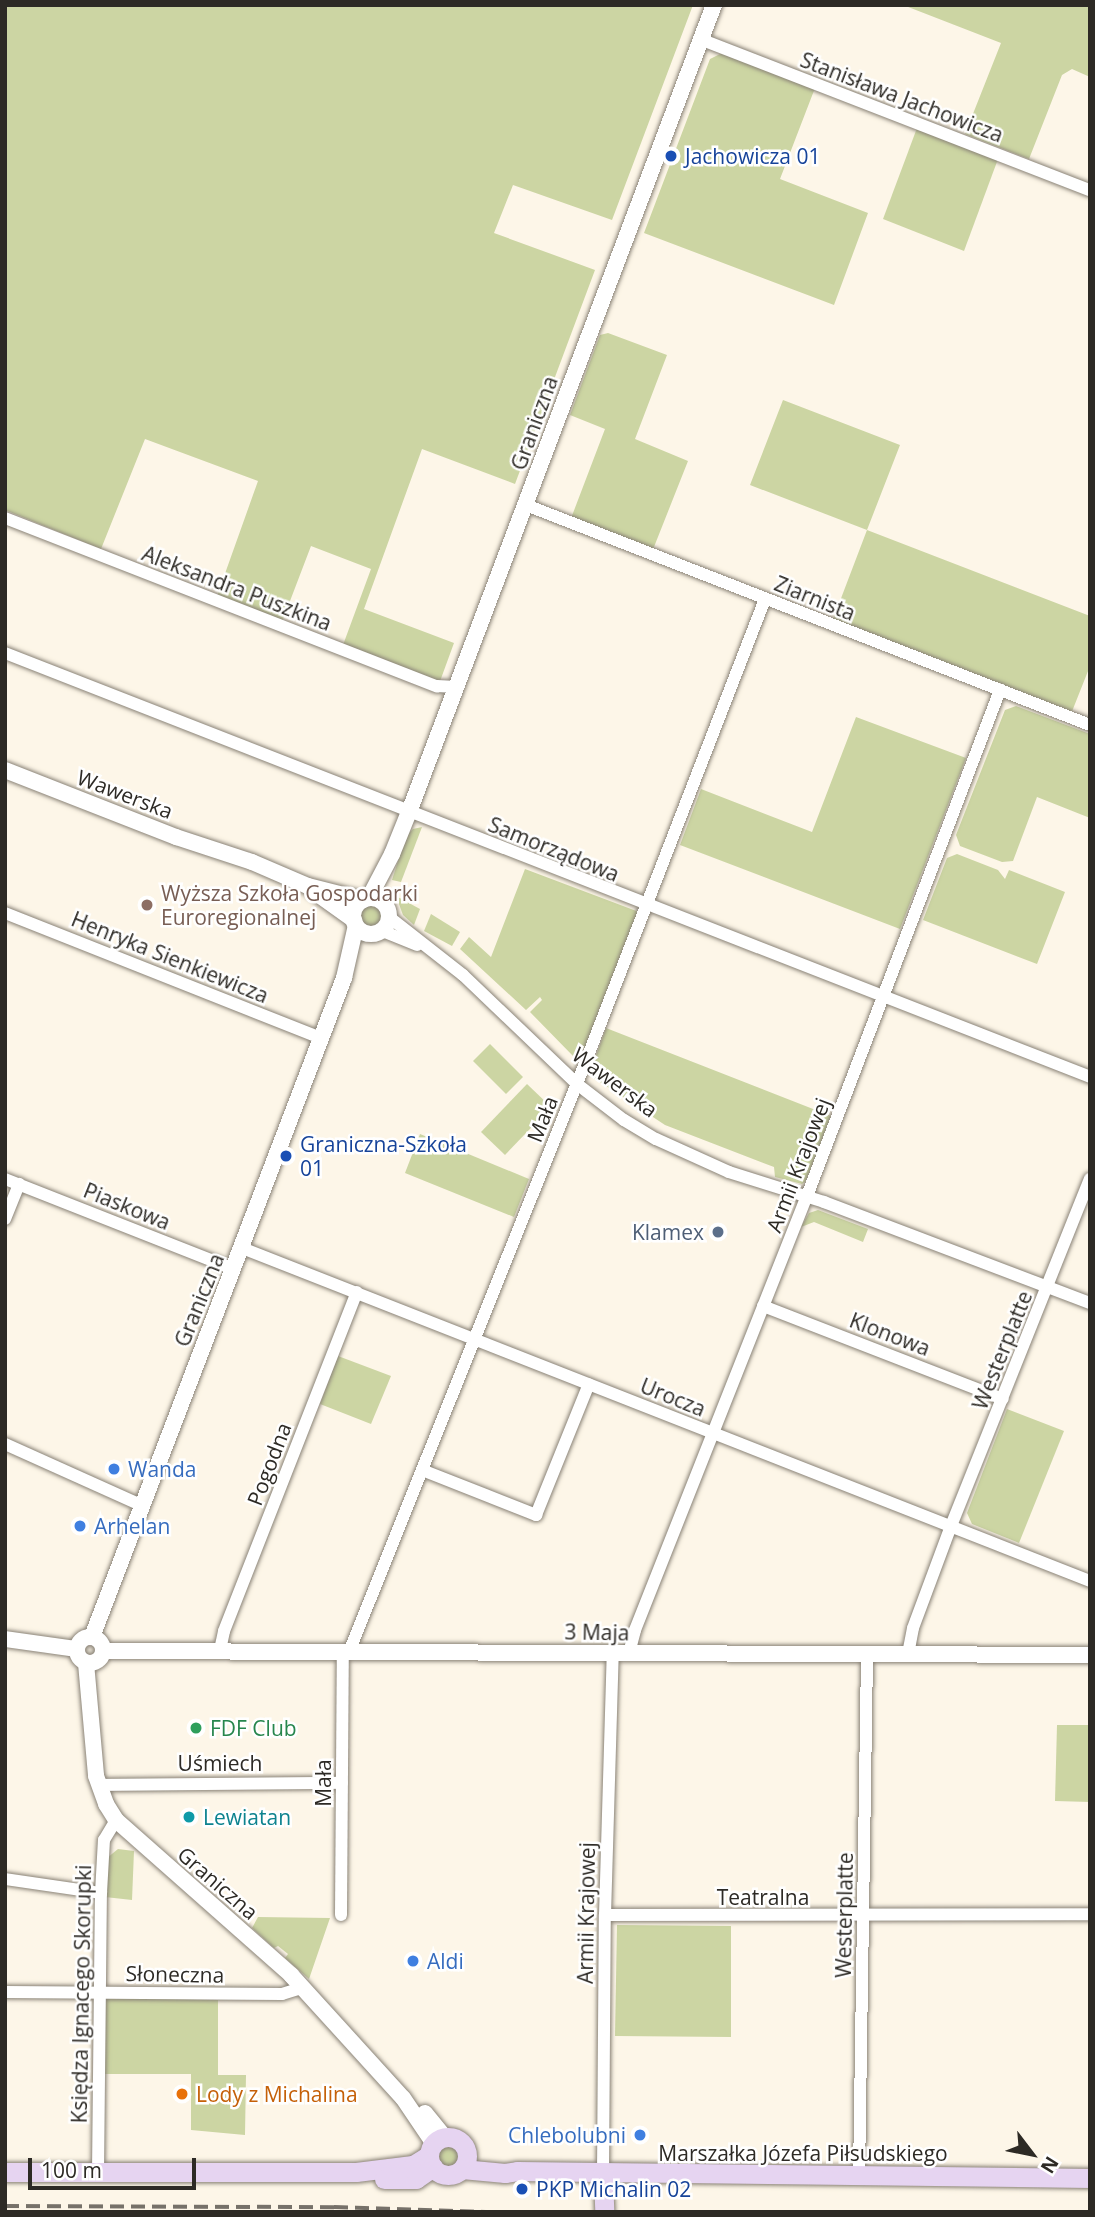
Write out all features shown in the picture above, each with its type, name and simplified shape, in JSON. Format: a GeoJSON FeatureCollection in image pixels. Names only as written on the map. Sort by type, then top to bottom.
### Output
{"type":"FeatureCollection","features":[{"type":"Feature","properties":{"kind":"main road"},"geometry":{"type":"LineString","coordinates":[[5,2172],[356,2172],[375,2178],[416,2179],[435,2151],[460,2141],[465,2162]]}},
{"type":"Feature","properties":{"kind":"main road","name":"Marszałka Józefa Piłsudskiego"},"geometry":{"type":"LineString","coordinates":[[435,2151],[447,2175],[465,2162],[505,2173],[517,2171],[1090,2178]]}},
{"type":"Feature","properties":{"kind":"main road"},"geometry":{"type":"LineString","coordinates":[[603,2174],[604,2212]]}},
{"type":"Feature","properties":{"kind":"street","name":"Graniczna"},"geometry":{"type":"LineString","coordinates":[[92,1637],[344,978],[376,914],[392,854],[714,5]]}},
{"type":"Feature","properties":{"kind":"street","name":"Stanisława Jachowicza"},"geometry":{"type":"LineString","coordinates":[[700,39],[1090,190]]}},
{"type":"Feature","properties":{"kind":"street","name":"Ziarnista"},"geometry":{"type":"LineString","coordinates":[[526,505],[1090,725]]}},
{"type":"Feature","properties":{"kind":"street","name":"Aleksandra Puszkina"},"geometry":{"type":"LineString","coordinates":[[5,518],[437,686],[456,687]]}},
{"type":"Feature","properties":{"kind":"street","name":"Mała"},"geometry":{"type":"LineString","coordinates":[[341,1915],[346,1652],[577,1084],[765,599]]}},
{"type":"Feature","properties":{"kind":"street","name":"Samorządowa"},"geometry":{"type":"LineString","coordinates":[[5,653],[1090,1077]]}},
{"type":"Feature","properties":{"kind":"street","name":"Armii Krajowej"},"geometry":{"type":"LineString","coordinates":[[603,2174],[605,1916],[621,1653],[713,1433],[807,1196],[1000,691]]}},
{"type":"Feature","properties":{"kind":"street","name":"Wawerska"},"geometry":{"type":"LineString","coordinates":[[5,770],[176,837],[252,862],[376,914],[463,975],[577,1084],[624,1120],[686,1155],[729,1172],[807,1196],[1090,1303]]}},
{"type":"Feature","properties":{"kind":"street","name":"Wawerska"},"geometry":{"type":"LineString","coordinates":[[308,886],[355,923],[376,914]]}},
{"type":"Feature","properties":{"kind":"street","name":"Graniczna"},"geometry":{"type":"LineString","coordinates":[[344,978],[355,923],[355,908],[376,914]]}},
{"type":"Feature","properties":{"kind":"street","name":"Henryka Sienkiewicza"},"geometry":{"type":"LineString","coordinates":[[5,913],[321,1038]]}},
{"type":"Feature","properties":{"kind":"street","name":"Piaskowa"},"geometry":{"type":"LineString","coordinates":[[5,1179],[234,1269]]}},
{"type":"Feature","properties":{"kind":"street","name":"Westerplatte"},"geometry":{"type":"LineString","coordinates":[[908,1654],[913,1628],[951,1527],[1090,1180]]}},
{"type":"Feature","properties":{"kind":"street"},"geometry":{"type":"LineString","coordinates":[[5,1219],[19,1184]]}},
{"type":"Feature","properties":{"kind":"street","name":"Urocza"},"geometry":{"type":"LineString","coordinates":[[242,1248],[1090,1581]]}},
{"type":"Feature","properties":{"kind":"street","name":"Pogodna"},"geometry":{"type":"LineString","coordinates":[[220,1650],[224,1631],[357,1292]]}},
{"type":"Feature","properties":{"kind":"street","name":"Klonowa"},"geometry":{"type":"LineString","coordinates":[[763,1306],[1003,1399]]}},
{"type":"Feature","properties":{"kind":"street"},"geometry":{"type":"LineString","coordinates":[[422,1470],[536,1515],[589,1384]]}},
{"type":"Feature","properties":{"kind":"street"},"geometry":{"type":"LineString","coordinates":[[5,1444],[141,1505]]}},
{"type":"Feature","properties":{"kind":"street"},"geometry":{"type":"LineString","coordinates":[[92,1637],[100,1642],[103,1651],[99,1660],[86,1663],[79,1658],[76,1649],[81,1640],[92,1637]]}},
{"type":"Feature","properties":{"kind":"street"},"geometry":{"type":"LineString","coordinates":[[5,1639],[76,1649]]}},
{"type":"Feature","properties":{"kind":"street","name":"3 Maja"},"geometry":{"type":"LineString","coordinates":[[103,1651],[1090,1655]]}},
{"type":"Feature","properties":{"kind":"street","name":"Westerplatte"},"geometry":{"type":"LineString","coordinates":[[859,2176],[867,1654]]}},
{"type":"Feature","properties":{"kind":"street","name":"Graniczna"},"geometry":{"type":"LineString","coordinates":[[86,1663],[91,1745],[98,1784],[116,1820],[302,1988],[403,2098],[416,2105],[435,2151]]}},
{"type":"Feature","properties":{"kind":"street","name":"Uśmiech"},"geometry":{"type":"LineString","coordinates":[[98,1784],[342,1783]]}},
{"type":"Feature","properties":{"kind":"street","name":"Księdza Ignacego Skorupki"},"geometry":{"type":"LineString","coordinates":[[98,2172],[101,1892],[104,1840],[116,1820]]}},
{"type":"Feature","properties":{"kind":"street"},"geometry":{"type":"LineString","coordinates":[[5,1879],[101,1892]]}},
{"type":"Feature","properties":{"kind":"street","name":"Teatralna"},"geometry":{"type":"LineString","coordinates":[[605,1916],[1090,1914]]}},
{"type":"Feature","properties":{"kind":"street","name":"Słoneczna"},"geometry":{"type":"LineString","coordinates":[[5,1992],[282,1994],[302,1988]]}},
{"type":"Feature","properties":{"kind":"green space"},"geometry":{"type":"Polygon","coordinates":[[[5,5],[693,5],[612,220],[513,185],[494,233],[595,270],[515,484],[422,449],[364,609],[454,643],[439,684],[343,645],[371,569],[311,546],[282,622],[217,596],[258,481],[145,439],[101,549],[5,510],[5,5]]]}},
{"type":"Feature","properties":{"kind":"green space"},"geometry":{"type":"Polygon","coordinates":[[[903,5],[1090,5],[1090,77],[1072,69],[1062,75],[1029,159],[965,134],[1001,43],[903,5]]]}},
{"type":"Feature","properties":{"kind":"green space"},"geometry":{"type":"Polygon","coordinates":[[[724,52],[815,88],[780,179],[868,213],[834,305],[644,233],[710,59],[724,52]]]}},
{"type":"Feature","properties":{"kind":"green space"},"geometry":{"type":"Polygon","coordinates":[[[917,128],[998,159],[964,251],[883,219],[917,128]]]}},
{"type":"Feature","properties":{"kind":"green space"},"geometry":{"type":"Polygon","coordinates":[[[608,333],[667,355],[635,439],[688,461],[652,552],[570,521],[605,429],[570,415],[600,335],[608,333]]]}},
{"type":"Feature","properties":{"kind":"green space"},"geometry":{"type":"Polygon","coordinates":[[[783,400],[900,445],[867,530],[750,485],[783,400]]]}},
{"type":"Feature","properties":{"kind":"green space"},"geometry":{"type":"Polygon","coordinates":[[[867,530],[1090,616],[1090,666],[1071,714],[832,622],[867,530]]]}},
{"type":"Feature","properties":{"kind":"green space"},"geometry":{"type":"Polygon","coordinates":[[[1016,706],[1090,734],[1090,818],[1037,797],[1013,861],[1002,862],[960,846],[956,835],[1005,710],[1016,706]]]}},
{"type":"Feature","properties":{"kind":"green space"},"geometry":{"type":"Polygon","coordinates":[[[856,717],[966,758],[900,929],[680,845],[701,789],[812,832],[856,717]]]}},
{"type":"Feature","properties":{"kind":"green space"},"geometry":{"type":"Polygon","coordinates":[[[422,827],[401,882],[392,880],[406,836],[413,829],[422,827]]]}},
{"type":"Feature","properties":{"kind":"green space"},"geometry":{"type":"Polygon","coordinates":[[[957,854],[998,870],[1005,879],[1009,870],[1065,892],[1037,964],[923,920],[947,858],[957,854]]]}},
{"type":"Feature","properties":{"kind":"green space"},"geometry":{"type":"Polygon","coordinates":[[[525,869],[639,912],[587,1045],[574,1057],[530,1012],[542,1000],[540,997],[526,1010],[460,949],[469,937],[491,957],[525,869]]]}},
{"type":"Feature","properties":{"kind":"green space"},"geometry":{"type":"Polygon","coordinates":[[[396,896],[420,909],[414,925],[403,915],[396,896]]]}},
{"type":"Feature","properties":{"kind":"green space"},"geometry":{"type":"Polygon","coordinates":[[[370,903],[379,906],[382,915],[379,924],[370,927],[361,924],[358,915],[361,906],[370,903]]]}},
{"type":"Feature","properties":{"kind":"green space"},"geometry":{"type":"Polygon","coordinates":[[[431,914],[460,932],[452,946],[424,931],[431,914]]]}},
{"type":"Feature","properties":{"kind":"green space"},"geometry":{"type":"Polygon","coordinates":[[[606,1028],[831,1116],[806,1181],[802,1184],[775,1177],[774,1167],[665,1125],[594,1078],[593,1064],[606,1028]]]}},
{"type":"Feature","properties":{"kind":"green space"},"geometry":{"type":"Polygon","coordinates":[[[490,1044],[523,1077],[506,1094],[473,1061],[490,1044]]]}},
{"type":"Feature","properties":{"kind":"green space"},"geometry":{"type":"Polygon","coordinates":[[[527,1084],[551,1107],[505,1155],[481,1132],[527,1084]]]}},
{"type":"Feature","properties":{"kind":"green space"},"geometry":{"type":"Polygon","coordinates":[[[420,1134],[529,1179],[514,1217],[405,1173],[420,1134]]]}},
{"type":"Feature","properties":{"kind":"green space"},"geometry":{"type":"Polygon","coordinates":[[[818,1210],[868,1229],[863,1242],[814,1222],[801,1227],[809,1213],[818,1210]]]}},
{"type":"Feature","properties":{"kind":"green space"},"geometry":{"type":"Polygon","coordinates":[[[338,1356],[391,1376],[371,1424],[320,1404],[338,1356]]]}},
{"type":"Feature","properties":{"kind":"green space"},"geometry":{"type":"Polygon","coordinates":[[[1007,1409],[1064,1431],[1019,1543],[972,1524],[967,1513],[1007,1409]]]}},
{"type":"Feature","properties":{"kind":"green space"},"geometry":{"type":"Polygon","coordinates":[[[1057,1725],[1090,1725],[1090,1802],[1055,1801],[1057,1725]]]}},
{"type":"Feature","properties":{"kind":"green space"},"geometry":{"type":"Polygon","coordinates":[[[118,1849],[134,1851],[132,1900],[105,1897],[107,1858],[118,1849]]]}},
{"type":"Feature","properties":{"kind":"green space"},"geometry":{"type":"Polygon","coordinates":[[[258,1917],[330,1918],[309,1979],[285,1958],[288,1954],[278,1946],[274,1948],[252,1928],[258,1917]]]}},
{"type":"Feature","properties":{"kind":"green space"},"geometry":{"type":"Polygon","coordinates":[[[617,1925],[731,1926],[731,2037],[615,2036],[617,1925]]]}},
{"type":"Feature","properties":{"kind":"green space"},"geometry":{"type":"Polygon","coordinates":[[[104,1996],[218,2000],[218,2075],[246,2075],[245,2135],[191,2130],[191,2074],[102,2074],[104,1996]]]}},
{"type":"Feature","properties":{"kind":"green space"},"geometry":{"type":"Polygon","coordinates":[[[447,2146],[455,2149],[458,2157],[455,2165],[447,2168],[439,2165],[436,2157],[439,2149],[447,2146]]]}},
{"type":"Feature","properties":{"kind":"railway"},"geometry":{"type":"LineString","coordinates":[[5,2206],[334,2207],[486,2212]]}},
{"type":"Feature","properties":{"kind":"place","name":"Jachowicza 01"},"geometry":{"type":"Point","coordinates":[671,156]}},
{"type":"Feature","properties":{"kind":"place","name":"Wyższa Szkoła Gospodarki Euroregionalnej"},"geometry":{"type":"Point","coordinates":[147,905]}},
{"type":"Feature","properties":{"kind":"place","name":"Graniczna-Szkoła 01"},"geometry":{"type":"Point","coordinates":[286,1156]}},
{"type":"Feature","properties":{"kind":"place","name":"Klamex"},"geometry":{"type":"Point","coordinates":[718,1232]}},
{"type":"Feature","properties":{"kind":"place","name":"Wanda"},"geometry":{"type":"Point","coordinates":[114,1469]}},
{"type":"Feature","properties":{"kind":"place","name":"Arhelan"},"geometry":{"type":"Point","coordinates":[80,1526]}},
{"type":"Feature","properties":{"kind":"place","name":"FDF Club"},"geometry":{"type":"Point","coordinates":[196,1728]}},
{"type":"Feature","properties":{"kind":"place","name":"Lewiatan"},"geometry":{"type":"Point","coordinates":[189,1817]}},
{"type":"Feature","properties":{"kind":"place","name":"Aldi"},"geometry":{"type":"Point","coordinates":[413,1961]}},
{"type":"Feature","properties":{"kind":"place","name":"Lody z Michalina"},"geometry":{"type":"Point","coordinates":[182,2094]}},
{"type":"Feature","properties":{"kind":"place","name":"Chlebolubni"},"geometry":{"type":"Point","coordinates":[640,2135]}},
{"type":"Feature","properties":{"kind":"place","name":"PKP Michalin 02"},"geometry":{"type":"Point","coordinates":[522,2189]}}]}
